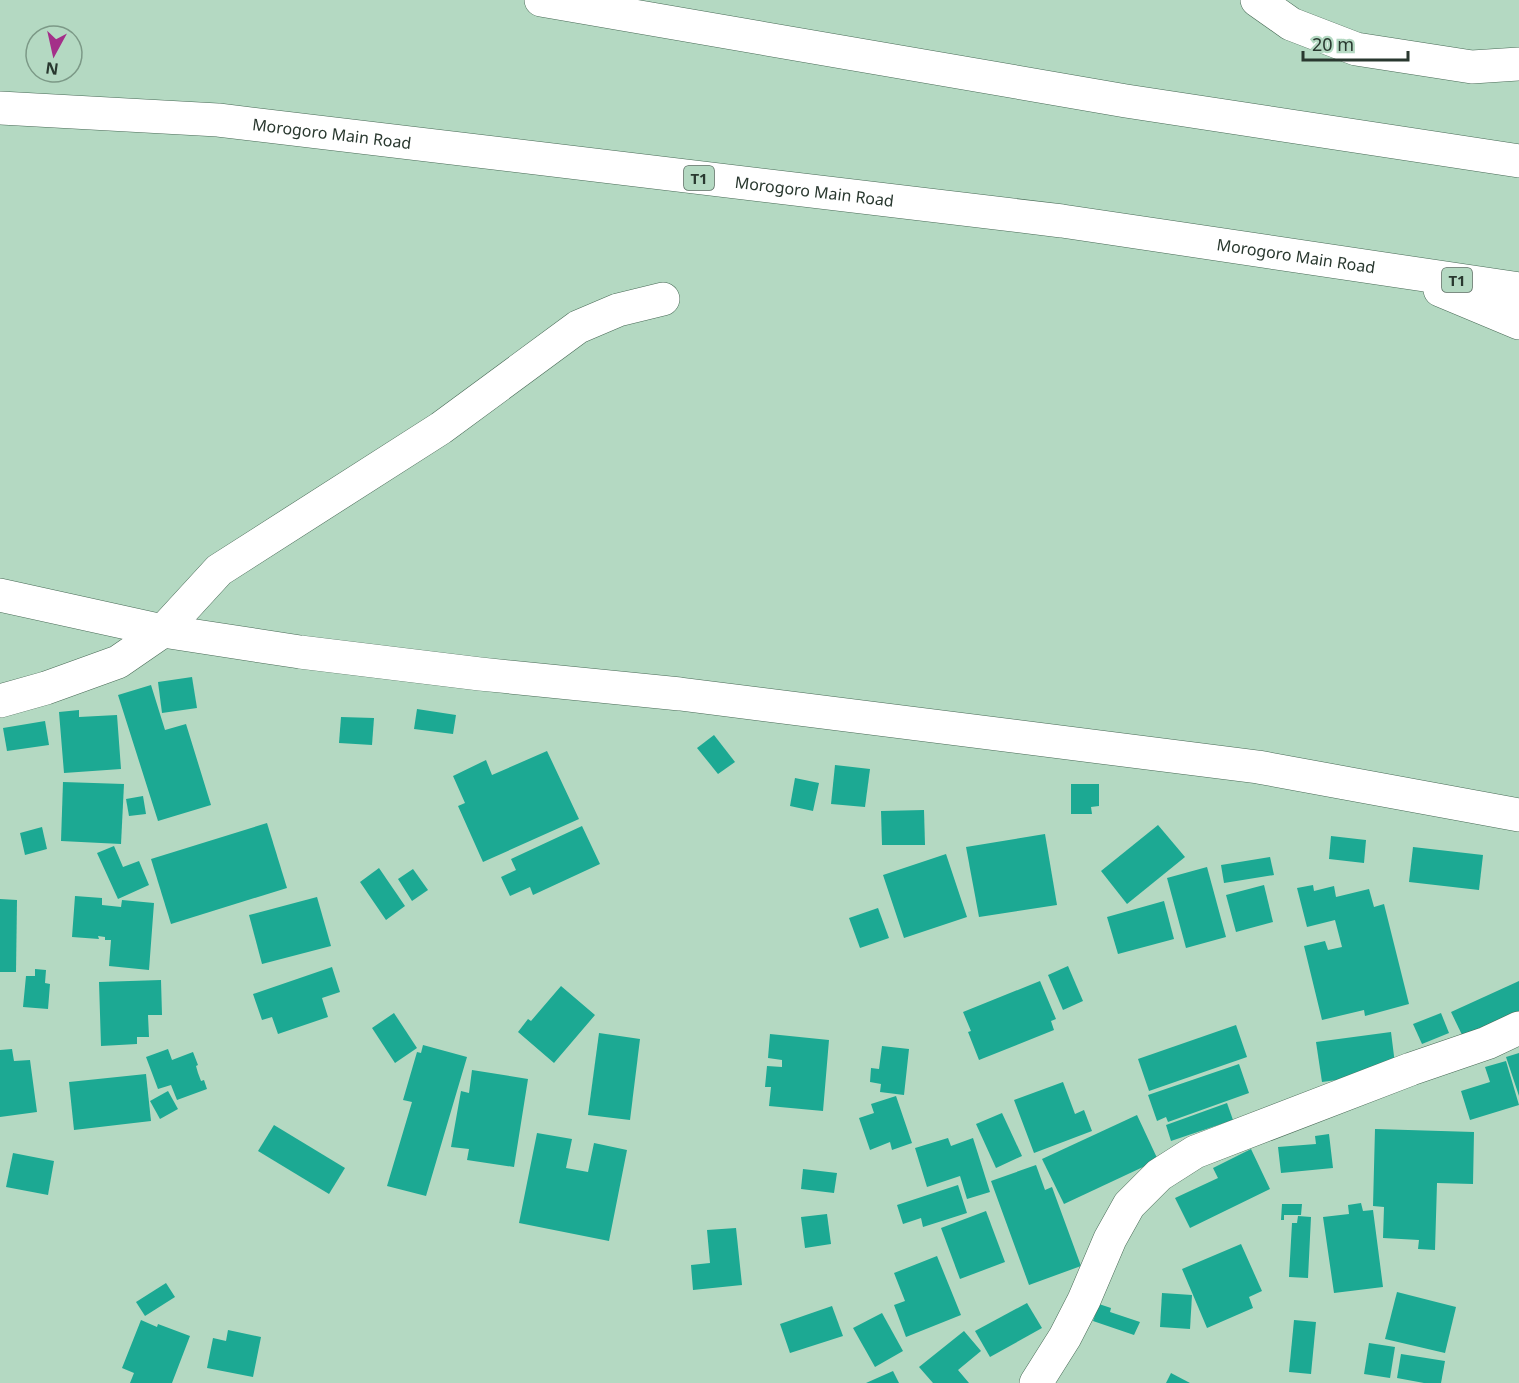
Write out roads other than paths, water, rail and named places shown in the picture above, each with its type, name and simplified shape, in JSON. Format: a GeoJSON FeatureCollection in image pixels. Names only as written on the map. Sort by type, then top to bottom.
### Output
{"type":"FeatureCollection","features":[{"type":"Feature","properties":{"kind":"main road"},"geometry":{"type":"LineString","coordinates":[[541,0],[1126,101],[1519,161]]}},
{"type":"Feature","properties":{"kind":"main road"},"geometry":{"type":"LineString","coordinates":[[1257,0],[1291,24],[1356,49],[1472,67],[1519,64]]}},
{"type":"Feature","properties":{"kind":"main road","name":"Morogoro Main Road"},"geometry":{"type":"LineString","coordinates":[[0,108],[218,120],[1062,221],[1519,289]]}},
{"type":"Feature","properties":{"kind":"main road"},"geometry":{"type":"LineString","coordinates":[[1402,143],[1519,139]]}},
{"type":"Feature","properties":{"kind":"main road"},"geometry":{"type":"LineString","coordinates":[[1396,271],[1519,323]]}},
{"type":"Feature","properties":{"kind":"main road"},"geometry":{"type":"LineString","coordinates":[[0,701],[46,688],[118,662],[163,631],[219,570],[441,428],[578,327],[618,310],[663,299]]}},
{"type":"Feature","properties":{"kind":"main road"},"geometry":{"type":"LineString","coordinates":[[0,595],[163,631],[306,652],[478,660],[680,694],[1258,767],[1519,814]]}},
{"type":"Feature","properties":{"kind":"main road"},"geometry":{"type":"LineString","coordinates":[[1036,1383],[1065,1337],[1084,1300],[1110,1239],[1129,1205],[1159,1174],[1195,1152],[1411,1069],[1487,1043],[1519,1028]]}}]}
